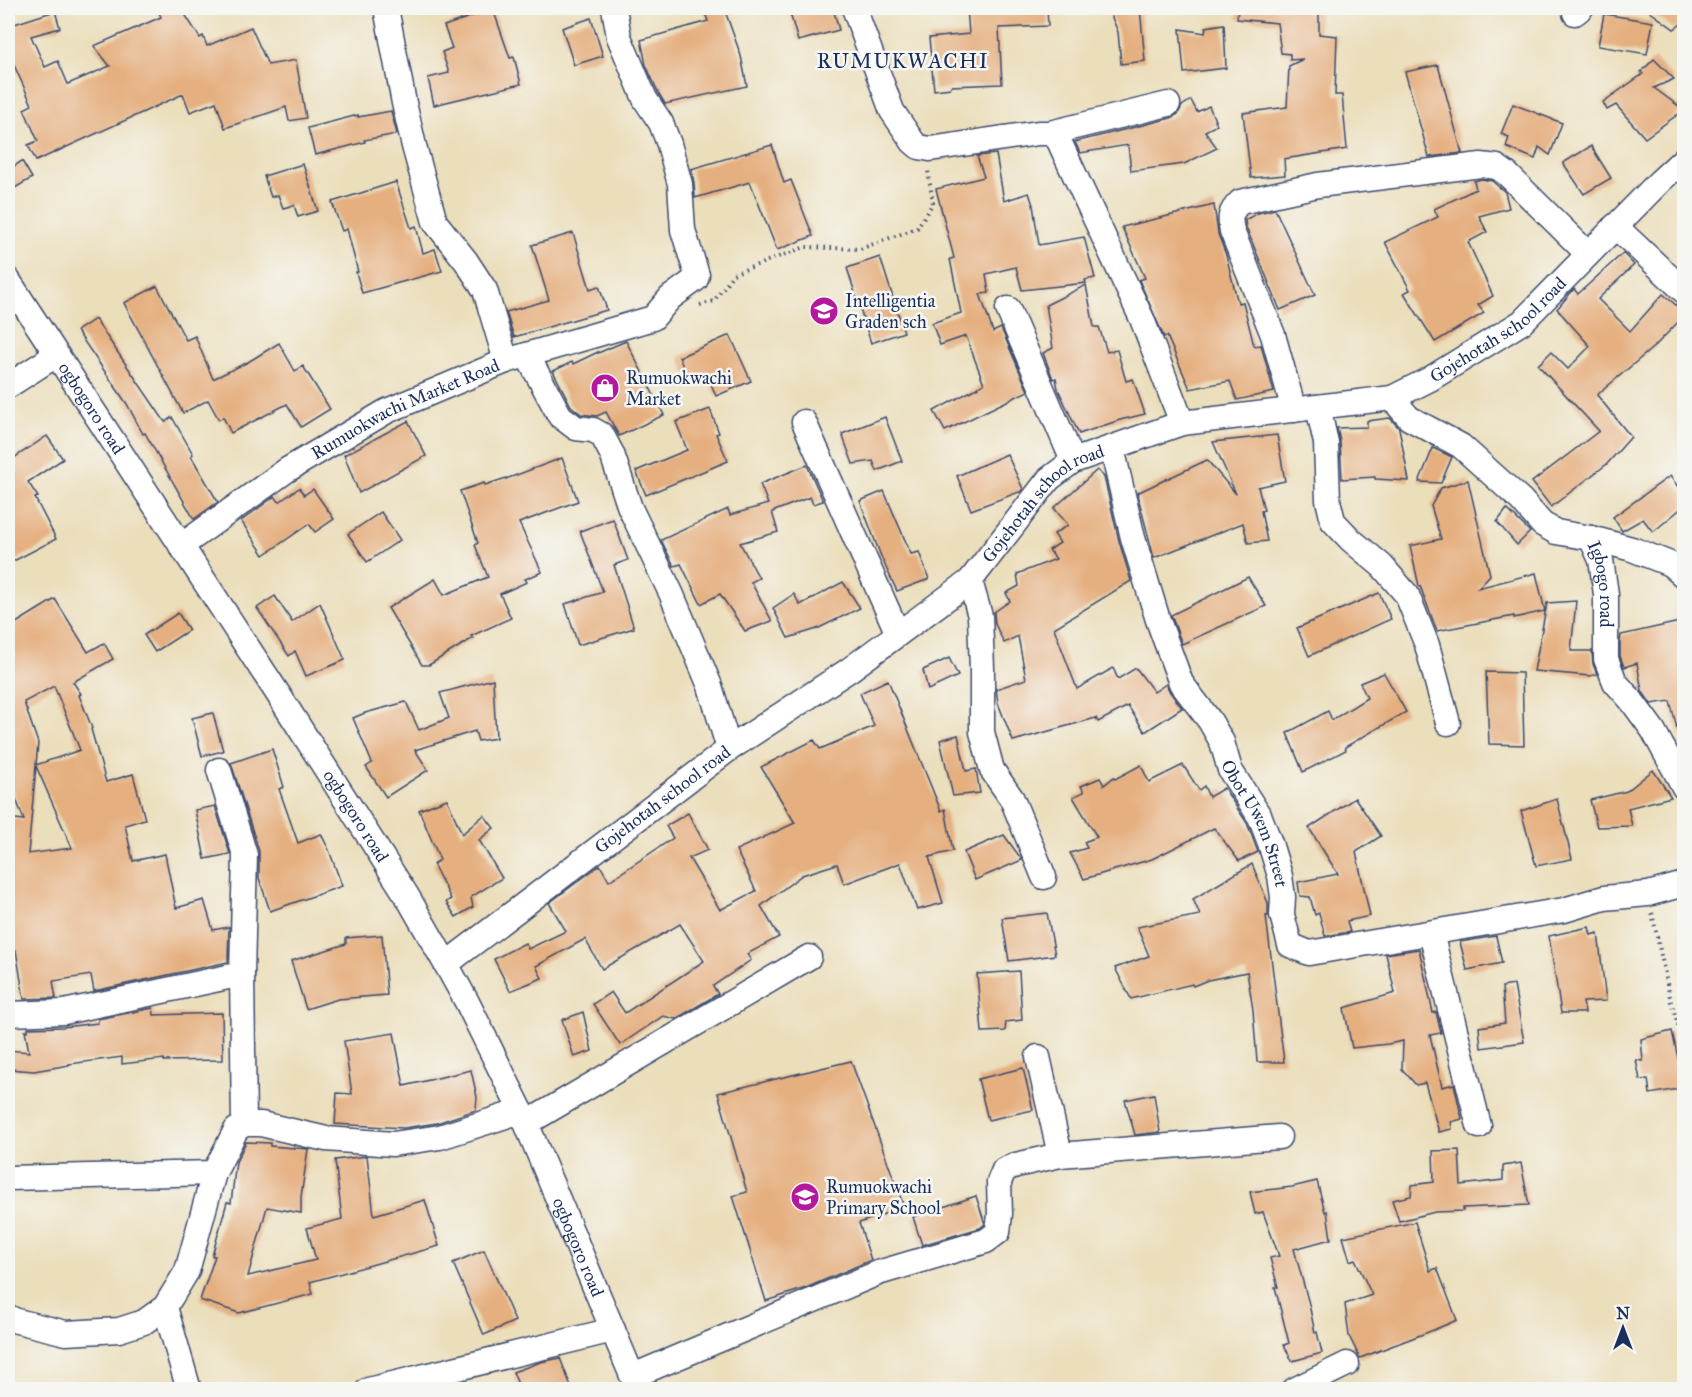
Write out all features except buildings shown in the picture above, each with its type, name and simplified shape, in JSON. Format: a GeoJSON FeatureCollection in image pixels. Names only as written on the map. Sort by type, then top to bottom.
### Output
{"type":"FeatureCollection","features":[{"type":"Feature","properties":{"kind":"street"},"geometry":{"type":"LineString","coordinates":[[386,8],[412,136],[435,222],[466,261],[485,290],[516,358],[560,416],[576,428],[593,430],[602,435],[612,454],[630,508],[671,593],[710,686],[729,749]]}},
{"type":"Feature","properties":{"kind":"street","name":"Rumuokwachi Market Road"},"geometry":{"type":"LineString","coordinates":[[181,546],[287,470],[387,411],[516,358],[653,318],[670,298],[693,282],[697,275],[683,230],[680,184],[669,144],[661,123],[645,99],[619,37],[614,8]]}},
{"type":"Feature","properties":{"kind":"street"},"geometry":{"type":"LineString","coordinates":[[854,8],[892,111],[920,147],[930,149],[1050,133],[1168,104]]}},
{"type":"Feature","properties":{"kind":"street"},"geometry":{"type":"LineString","coordinates":[[1050,133],[1058,139],[1143,319],[1182,423]]}},
{"type":"Feature","properties":{"kind":"street","name":"Gojehotah school road"},"geometry":{"type":"LineString","coordinates":[[446,964],[729,749],[849,670],[970,580],[1049,479],[1073,461],[1182,423],[1392,398],[1430,380],[1522,322],[1684,159]]}},
{"type":"Feature","properties":{"kind":"street"},"geometry":{"type":"LineString","coordinates":[[1294,410],[1273,335],[1232,231],[1229,218],[1231,210],[1240,202],[1318,185],[1481,165],[1497,167],[1507,174],[1588,255]]}},
{"type":"Feature","properties":{"kind":"street"},"geometry":{"type":"LineString","coordinates":[[1616,226],[1684,291]]}},
{"type":"Feature","properties":{"kind":"street","name":"ogbogoro road"},"geometry":{"type":"LineString","coordinates":[[8,280],[407,896],[446,964],[524,1117],[635,1383]]}},
{"type":"Feature","properties":{"kind":"street"},"geometry":{"type":"LineString","coordinates":[[1008,309],[1073,461]]}},
{"type":"Feature","properties":{"kind":"street"},"geometry":{"type":"LineString","coordinates":[[8,387],[56,355]]}},
{"type":"Feature","properties":{"kind":"street","name":"Igbogo road"},"geometry":{"type":"LineString","coordinates":[[1392,398],[1409,418],[1461,446],[1521,500],[1542,524],[1556,532],[1591,538],[1601,560],[1606,594],[1606,659],[1616,682],[1653,730],[1684,787]]}},
{"type":"Feature","properties":{"kind":"street"},"geometry":{"type":"LineString","coordinates":[[1318,407],[1326,443],[1328,500],[1333,521],[1351,540],[1382,566],[1407,595],[1427,645],[1449,723]]}},
{"type":"Feature","properties":{"kind":"street"},"geometry":{"type":"LineString","coordinates":[[804,422],[898,634]]}},
{"type":"Feature","properties":{"kind":"street","name":"Obot Uwem Street"},"geometry":{"type":"LineString","coordinates":[[1112,447],[1133,538],[1158,620],[1181,683],[1210,721],[1222,742],[1230,770],[1260,817],[1270,843],[1280,876],[1282,915],[1290,945],[1309,953],[1564,910],[1604,898],[1648,894]]}},
{"type":"Feature","properties":{"kind":"street"},"geometry":{"type":"LineString","coordinates":[[1591,538],[1670,564],[1684,576]]}},
{"type":"Feature","properties":{"kind":"street"},"geometry":{"type":"LineString","coordinates":[[970,580],[980,616],[982,732],[992,770],[1012,799],[1044,877]]}},
{"type":"Feature","properties":{"kind":"street"},"geometry":{"type":"LineString","coordinates":[[219,770],[245,855],[242,974],[244,1124]]}},
{"type":"Feature","properties":{"kind":"street"},"geometry":{"type":"LineString","coordinates":[[1648,894],[1684,884]]}},
{"type":"Feature","properties":{"kind":"street"},"geometry":{"type":"LineString","coordinates":[[1431,933],[1479,1126]]}},
{"type":"Feature","properties":{"kind":"street"},"geometry":{"type":"LineString","coordinates":[[8,1317],[66,1333],[119,1330],[144,1322],[165,1307],[187,1271],[214,1173],[236,1130],[244,1124],[261,1124],[326,1139],[393,1144],[441,1137],[524,1117],[809,957]]}},
{"type":"Feature","properties":{"kind":"street"},"geometry":{"type":"LineString","coordinates":[[8,1014],[64,1012],[242,974]]}},
{"type":"Feature","properties":{"kind":"street"},"geometry":{"type":"LineString","coordinates":[[1038,1057],[1060,1155]]}},
{"type":"Feature","properties":{"kind":"street"},"geometry":{"type":"LineString","coordinates":[[635,1383],[878,1273],[986,1241],[998,1232],[999,1182],[1004,1170],[1016,1165],[1060,1155],[1279,1137]]}},
{"type":"Feature","properties":{"kind":"street"},"geometry":{"type":"LineString","coordinates":[[8,1178],[214,1173]]}},
{"type":"Feature","properties":{"kind":"street"},"geometry":{"type":"LineString","coordinates":[[165,1307],[189,1389]]}},
{"type":"Feature","properties":{"kind":"street"},"geometry":{"type":"LineString","coordinates":[[368,1389],[614,1330]]}},
{"type":"Feature","properties":{"kind":"street"},"geometry":{"type":"LineString","coordinates":[[1294,1389],[1347,1364]]}},
{"type":"Feature","properties":{"kind":"path"},"geometry":{"type":"LineString","coordinates":[[693,307],[714,301],[733,274],[805,247],[860,249],[917,228],[933,203],[925,148]]}},
{"type":"Feature","properties":{"kind":"path"},"geometry":{"type":"LineString","coordinates":[[1648,894],[1671,1002],[1682,1037]]}},
{"type":"Feature","properties":{"kind":"place","name":"Intelligentia Graden sch"},"geometry":{"type":"Point","coordinates":[824,311]}},
{"type":"Feature","properties":{"kind":"place","name":"Rumuokwachi Market"},"geometry":{"type":"Point","coordinates":[605,388]}},
{"type":"Feature","properties":{"kind":"place","name":"Rumuokwachi Primary School"},"geometry":{"type":"Point","coordinates":[805,1197]}},
{"type":"Feature","properties":{"kind":"district","name":"RUMUKWACHI"},"geometry":{"type":"Point","coordinates":[903,61]}}]}
